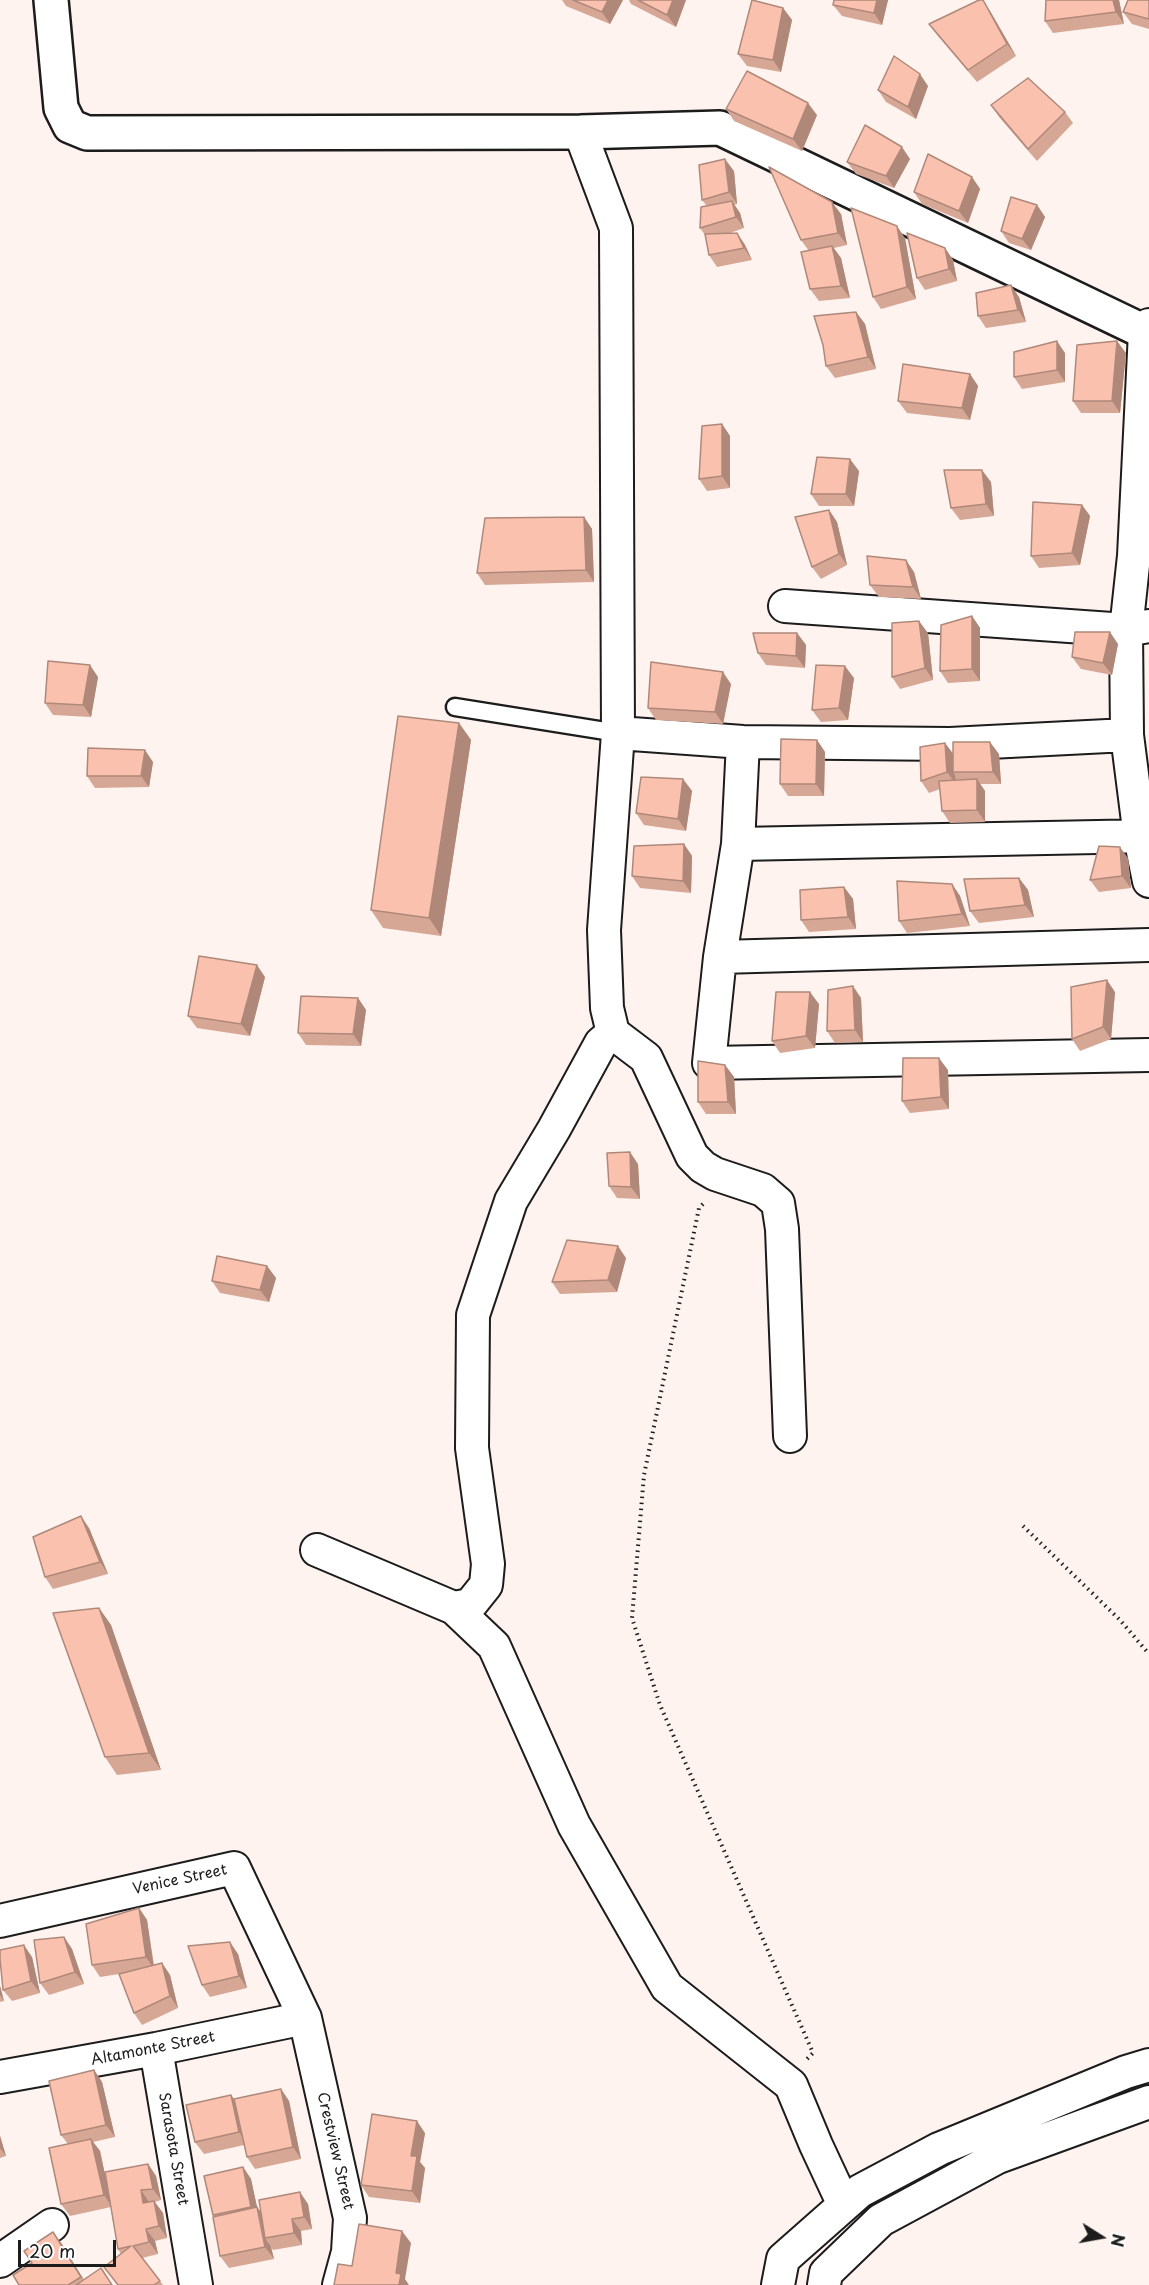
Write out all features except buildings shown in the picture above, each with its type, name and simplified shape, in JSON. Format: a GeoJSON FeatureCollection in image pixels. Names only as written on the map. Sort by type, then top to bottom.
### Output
{"type":"FeatureCollection","features":[{"type":"Feature","properties":{"kind":"street"},"geometry":{"type":"LineString","coordinates":[[51,0],[61,108],[70,126],[87,133],[580,132],[720,128],[1148,330],[1134,556],[1137,628],[1127,735],[1149,881]]}},
{"type":"Feature","properties":{"kind":"street"},"geometry":{"type":"LineString","coordinates":[[580,132],[616,228],[618,733],[604,930],[607,1008],[613,1033],[646,1058],[692,1156],[703,1167],[764,1190],[778,1203],[782,1229],[790,1437]]}},
{"type":"Feature","properties":{"kind":"street"},"geometry":{"type":"LineString","coordinates":[[785,606],[1137,628]]}},
{"type":"Feature","properties":{"kind":"street"},"geometry":{"type":"LineString","coordinates":[[618,733],[743,742],[950,744],[1127,735]]}},
{"type":"Feature","properties":{"kind":"street"},"geometry":{"type":"LineString","coordinates":[[743,742],[738,844],[720,957],[709,1063],[1149,1055]]}},
{"type":"Feature","properties":{"kind":"street"},"geometry":{"type":"LineString","coordinates":[[738,844],[1144,836]]}},
{"type":"Feature","properties":{"kind":"street"},"geometry":{"type":"LineString","coordinates":[[720,957],[1149,945]]}},
{"type":"Feature","properties":{"kind":"street"},"geometry":{"type":"LineString","coordinates":[[454,1608],[470,1605],[486,1585],[489,1564],[471,1448],[473,1315],[511,1201],[601,1043],[613,1033]]}},
{"type":"Feature","properties":{"kind":"street"},"geometry":{"type":"LineString","coordinates":[[317,1550],[454,1608],[494,1646],[574,1825],[667,1987],[791,2085],[844,2205]]}},
{"type":"Feature","properties":{"kind":"street","name":"Venice Street"},"geometry":{"type":"LineString","coordinates":[[0,1920],[234,1868],[305,2018]]}},
{"type":"Feature","properties":{"kind":"street","name":"Altamonte Street"},"geometry":{"type":"LineString","coordinates":[[0,2077],[156,2049],[305,2018]]}},
{"type":"Feature","properties":{"kind":"street","name":"Crestview Street"},"geometry":{"type":"LineString","coordinates":[[305,2018],[350,2218],[348,2252],[339,2285]]}},
{"type":"Feature","properties":{"kind":"street","name":"Sarasota Street"},"geometry":{"type":"LineString","coordinates":[[156,2049],[196,2285]]}},
{"type":"Feature","properties":{"kind":"street"},"geometry":{"type":"LineString","coordinates":[[778,2285],[783,2259],[860,2192],[939,2148],[1126,2072],[1149,2065]]}},
{"type":"Feature","properties":{"kind":"street"},"geometry":{"type":"LineString","coordinates":[[824,2285],[826,2272],[881,2220],[998,2157],[1149,2102]]}},
{"type":"Feature","properties":{"kind":"street"},"geometry":{"type":"LineString","coordinates":[[0,2261],[52,2225]]}},
{"type":"Feature","properties":{"kind":"lane"},"geometry":{"type":"LineString","coordinates":[[455,707],[618,733]]}},
{"type":"Feature","properties":{"kind":"path"},"geometry":{"type":"LineString","coordinates":[[730,1179],[699,1208],[644,1475],[632,1618],[660,1705],[813,2054],[784,2079]]}},
{"type":"Feature","properties":{"kind":"path"},"geometry":{"type":"LineString","coordinates":[[1023,1526],[1120,1620],[1149,1654]]}}]}
